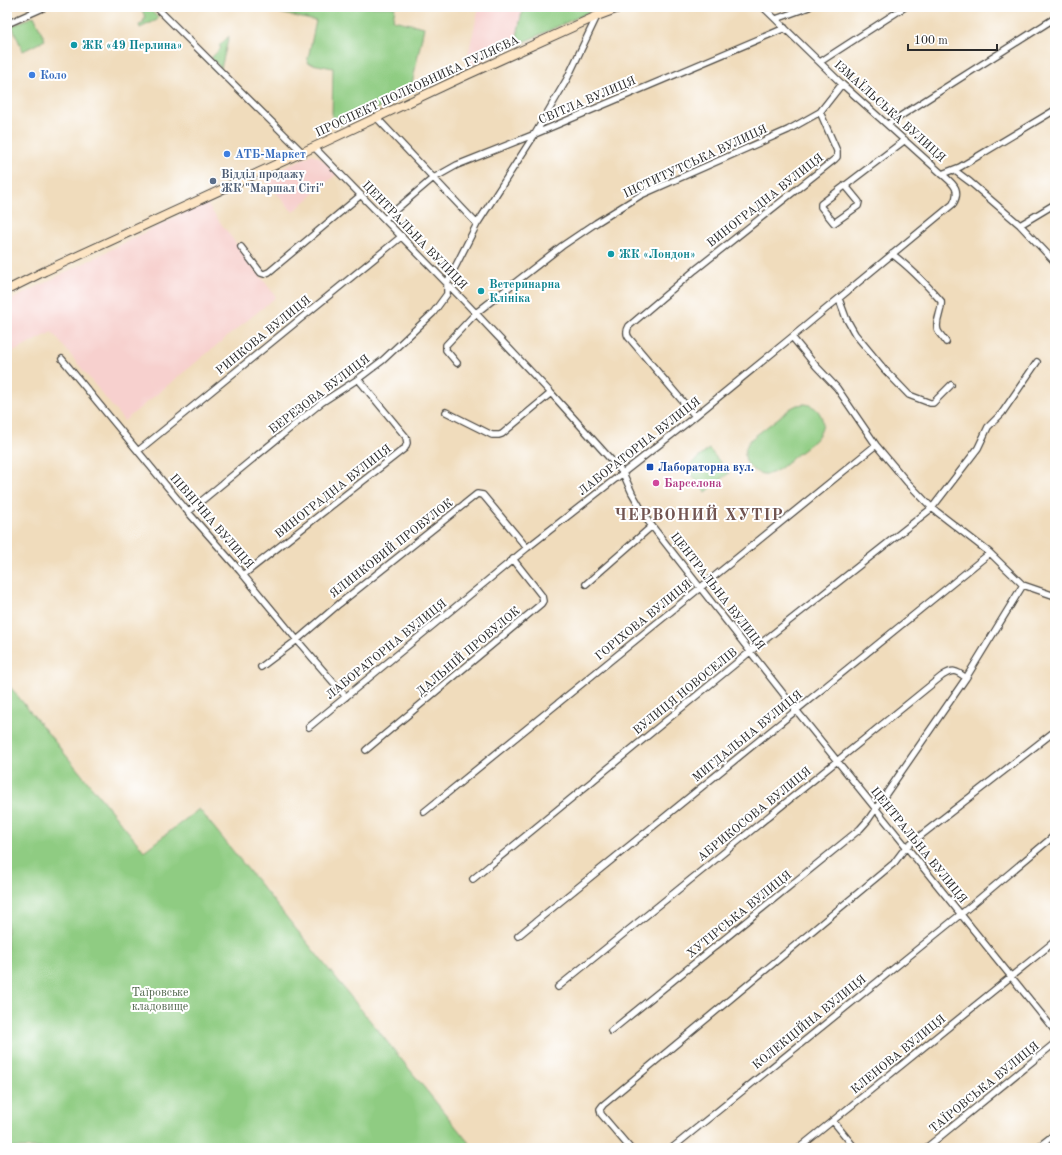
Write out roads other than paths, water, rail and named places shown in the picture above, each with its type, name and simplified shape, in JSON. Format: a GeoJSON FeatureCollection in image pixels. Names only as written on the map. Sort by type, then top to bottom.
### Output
{"type":"FeatureCollection","features":[{"type":"Feature","properties":{"kind":"main road","name":"ПРОСПЕКТ ПОЛКОВНИКА ГУЛЯЄВА"},"geometry":{"type":"LineString","coordinates":[[7,290],[44,271],[467,75],[597,16],[621,7]]}},
{"type":"Feature","properties":{"kind":"street"},"geometry":{"type":"LineString","coordinates":[[7,24],[45,7]]}},
{"type":"Feature","properties":{"kind":"street"},"geometry":{"type":"LineString","coordinates":[[156,7],[302,152]]}},
{"type":"Feature","properties":{"kind":"street","name":"ІЗМАЇЛЬСЬКА ВУЛИЦЯ"},"geometry":{"type":"LineString","coordinates":[[763,7],[842,84],[942,174],[954,170],[1055,110]]}},
{"type":"Feature","properties":{"kind":"street"},"geometry":{"type":"LineString","coordinates":[[776,19],[809,7]]}},
{"type":"Feature","properties":{"kind":"street"},"geometry":{"type":"LineString","coordinates":[[820,62],[905,7]]}},
{"type":"Feature","properties":{"kind":"street"},"geometry":{"type":"LineString","coordinates":[[385,219],[433,178],[457,165],[535,134],[567,79],[597,16]]}},
{"type":"Feature","properties":{"kind":"street"},"geometry":{"type":"LineString","coordinates":[[888,124],[1055,18]]}},
{"type":"Feature","properties":{"kind":"street","name":"СВІТЛА ВУЛИЦЯ"},"geometry":{"type":"LineString","coordinates":[[447,282],[478,224],[535,134],[785,28]]}},
{"type":"Feature","properties":{"kind":"street","name":"ІНСТИТУТСЬКА ВУЛИЦЯ"},"geometry":{"type":"LineString","coordinates":[[456,363],[446,350],[446,345],[476,313],[562,246],[642,195],[788,130],[820,112],[842,84]]}},
{"type":"Feature","properties":{"kind":"street","name":"ВИНОГРАДНА ВУЛИЦЯ"},"geometry":{"type":"LineString","coordinates":[[695,416],[628,337],[627,329],[694,270],[835,159],[837,151],[820,112]]}},
{"type":"Feature","properties":{"kind":"street"},"geometry":{"type":"LineString","coordinates":[[376,117],[478,224]]}},
{"type":"Feature","properties":{"kind":"street"},"geometry":{"type":"LineString","coordinates":[[845,185],[859,204],[834,223],[821,207],[821,204],[845,185],[905,140]]}},
{"type":"Feature","properties":{"kind":"street","name":"ЦЕНТРАЛЬНА ВУЛИЦЯ"},"geometry":{"type":"LineString","coordinates":[[314,147],[447,282],[551,393],[623,473],[632,493],[652,526],[796,710],[1055,1031]]}},
{"type":"Feature","properties":{"kind":"street"},"geometry":{"type":"LineString","coordinates":[[954,170],[1020,225],[1055,262]]}},
{"type":"Feature","properties":{"kind":"street","name":"ЛАБОРАТОРНА ВУЛИЦЯ"},"geometry":{"type":"LineString","coordinates":[[309,727],[527,548],[688,422],[953,204],[956,191],[955,186],[942,174]]}},
{"type":"Feature","properties":{"kind":"street"},"geometry":{"type":"LineString","coordinates":[[241,247],[261,273],[264,274],[361,195]]}},
{"type":"Feature","properties":{"kind":"street"},"geometry":{"type":"LineString","coordinates":[[1020,225],[1055,204]]}},
{"type":"Feature","properties":{"kind":"street","name":"РИНКОВА ВУЛИЦЯ"},"geometry":{"type":"LineString","coordinates":[[138,451],[402,236]]}},
{"type":"Feature","properties":{"kind":"street"},"geometry":{"type":"LineString","coordinates":[[892,254],[902,261],[942,301],[942,306],[938,317],[938,328],[946,342]]}},
{"type":"Feature","properties":{"kind":"street","name":"БЕРЕЗОВА ВУЛИЦЯ"},"geometry":{"type":"LineString","coordinates":[[188,512],[321,403],[358,379],[398,346],[434,312],[447,294],[447,282]]}},
{"type":"Feature","properties":{"kind":"street"},"geometry":{"type":"LineString","coordinates":[[839,299],[846,318],[855,334],[884,369],[909,395],[933,403],[951,385]]}},
{"type":"Feature","properties":{"kind":"street"},"geometry":{"type":"LineString","coordinates":[[792,337],[837,388],[876,445],[907,482],[932,508],[990,553],[1023,585],[1055,596]]}},
{"type":"Feature","properties":{"kind":"street","name":"ПІВНІЧНА ВУЛИЦЯ"},"geometry":{"type":"LineString","coordinates":[[62,359],[188,512],[346,697]]}},
{"type":"Feature","properties":{"kind":"street","name":"ВУЛИЦЯ НОВОСЕЛІВ"},"geometry":{"type":"LineString","coordinates":[[474,879],[751,651],[932,508],[978,448],[988,427],[1002,413],[1037,362]]}},
{"type":"Feature","properties":{"kind":"street","name":"ВИНОГРАДНА ВУЛИЦЯ"},"geometry":{"type":"LineString","coordinates":[[243,575],[405,448],[407,443],[406,437],[358,379]]}},
{"type":"Feature","properties":{"kind":"street"},"geometry":{"type":"LineString","coordinates":[[446,412],[492,435],[499,435],[551,393]]}},
{"type":"Feature","properties":{"kind":"street","name":"ГОРІХОВА ВУЛИЦЯ"},"geometry":{"type":"LineString","coordinates":[[424,812],[876,445]]}},
{"type":"Feature","properties":{"kind":"street","name":"ЯЛИНКОВИЙ ПРОВУЛОК"},"geometry":{"type":"LineString","coordinates":[[261,667],[297,640],[338,604],[477,494],[483,495],[527,548]]}},
{"type":"Feature","properties":{"kind":"street"},"geometry":{"type":"LineString","coordinates":[[586,584],[652,526]]}},
{"type":"Feature","properties":{"kind":"street","name":"МИГДАЛЬНА ВУЛИЦЯ"},"geometry":{"type":"LineString","coordinates":[[518,936],[990,553]]}},
{"type":"Feature","properties":{"kind":"street","name":"ДАЛЬНІЙ ПРОВУЛОК"},"geometry":{"type":"LineString","coordinates":[[366,750],[542,604],[542,596],[513,560]]}},
{"type":"Feature","properties":{"kind":"street"},"geometry":{"type":"LineString","coordinates":[[875,808],[966,678],[1023,585]]}},
{"type":"Feature","properties":{"kind":"street","name":"АБРИКОСОВА ВУЛИЦЯ"},"geometry":{"type":"LineString","coordinates":[[558,986],[942,676],[953,671],[957,671],[966,678]]}},
{"type":"Feature","properties":{"kind":"street"},"geometry":{"type":"LineString","coordinates":[[630,1148],[602,1114],[600,1109],[603,1105],[894,862],[906,847],[1055,731]]}},
{"type":"Feature","properties":{"kind":"street","name":"ХУТІРСЬКА ВУЛИЦЯ"},"geometry":{"type":"LineString","coordinates":[[611,1031],[860,829],[875,808]]}},
{"type":"Feature","properties":{"kind":"street","name":"КОЛЕКЦІЙНА ВУЛИЦЯ"},"geometry":{"type":"LineString","coordinates":[[672,1148],[961,914],[1055,835]]}},
{"type":"Feature","properties":{"kind":"street","name":"КЛЕНОВА ВУЛИЦЯ"},"geometry":{"type":"LineString","coordinates":[[799,1148],[1055,941]]}},
{"type":"Feature","properties":{"kind":"street","name":"ТАЇРОВСЬКА ВУЛИЦЯ"},"geometry":{"type":"LineString","coordinates":[[926,1148],[1055,1043]]}},
{"type":"Feature","properties":{"kind":"street"},"geometry":{"type":"LineString","coordinates":[[833,1120],[855,1148]]}},
{"type":"Feature","properties":{"kind":"street"},"geometry":{"type":"LineString","coordinates":[[1037,1148],[1055,1134]]}},
{"type":"Feature","properties":{"kind":"place","name":"ЖК «49 Перлина»"},"geometry":{"type":"Point","coordinates":[74,45]}},
{"type":"Feature","properties":{"kind":"place","name":"Коло"},"geometry":{"type":"Point","coordinates":[32,75]}},
{"type":"Feature","properties":{"kind":"place","name":"АТБ-Маркет"},"geometry":{"type":"Point","coordinates":[227,154]}},
{"type":"Feature","properties":{"kind":"place","name":"Відділ продажу ЖК \"Маршал Сіті\""},"geometry":{"type":"Point","coordinates":[213,181]}},
{"type":"Feature","properties":{"kind":"place","name":"ЖК «Лондон»"},"geometry":{"type":"Point","coordinates":[611,254]}},
{"type":"Feature","properties":{"kind":"place","name":"Ветеринарна Клініка"},"geometry":{"type":"Point","coordinates":[481,291]}},
{"type":"Feature","properties":{"kind":"place","name":"Лабораторна вул."},"geometry":{"type":"Point","coordinates":[650,467]}},
{"type":"Feature","properties":{"kind":"place","name":"Барселона"},"geometry":{"type":"Point","coordinates":[656,483]}},
{"type":"Feature","properties":{"kind":"district","name":"ЧЕРВОНИЙ ХУТІР"},"geometry":{"type":"Point","coordinates":[699,514]}},
{"type":"Feature","properties":{"kind":"park label","name":"Таїровське кладовище"},"geometry":{"type":"Point","coordinates":[160,999]}}]}
